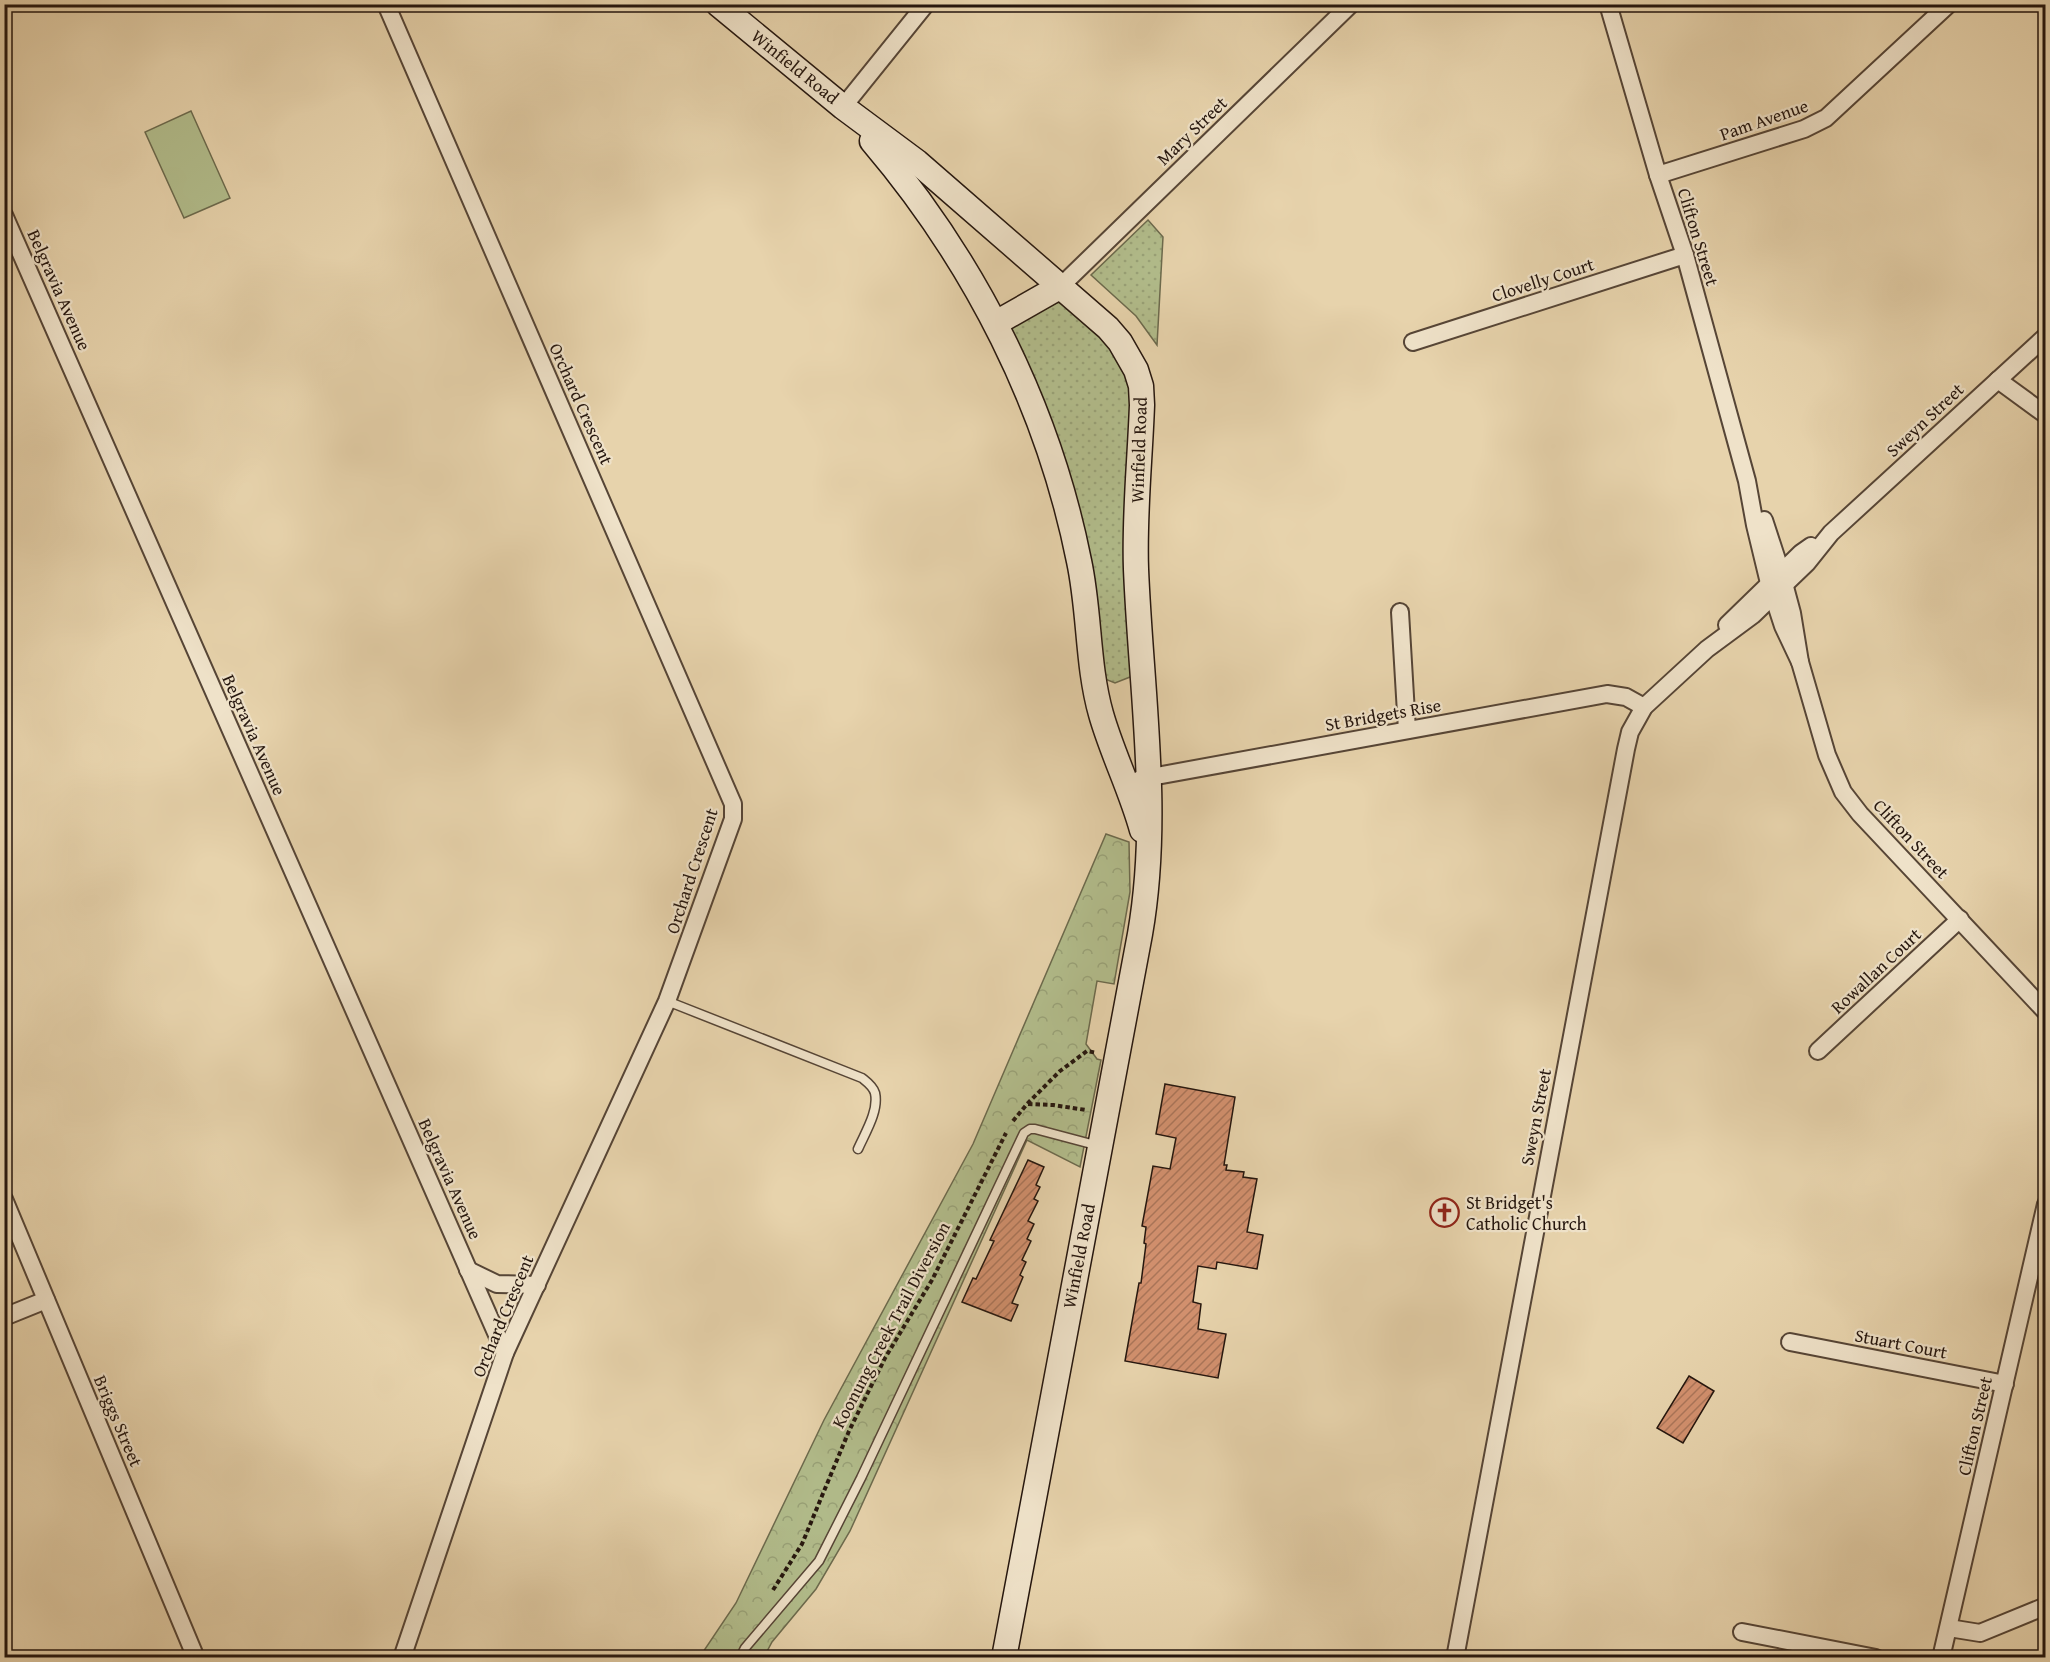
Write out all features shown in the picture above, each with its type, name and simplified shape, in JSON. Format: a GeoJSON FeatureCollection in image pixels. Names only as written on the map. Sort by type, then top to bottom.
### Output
{"type":"FeatureCollection","features":[{"type":"Feature","properties":{"kind":"street","name":"Orchard Crescent"},"geometry":{"type":"LineString","coordinates":[[386,4],[733,804],[733,819],[668,1001],[505,1353],[402,1658]]}},
{"type":"Feature","properties":{"kind":"street","name":"Winfield Road"},"geometry":{"type":"LineString","coordinates":[[718,4],[843,107],[917,162],[1090,311],[1120,342],[1136,370],[1141,386],[1136,560],[1138,779],[1149,854],[1145,902],[1004,1658]]}},
{"type":"Feature","properties":{"kind":"street"},"geometry":{"type":"LineString","coordinates":[[843,107],[926,4]]}},
{"type":"Feature","properties":{"kind":"street","name":"Mary Street"},"geometry":{"type":"LineString","coordinates":[[1061,286],[1351,4]]}},
{"type":"Feature","properties":{"kind":"street","name":"Clifton Street"},"geometry":{"type":"LineString","coordinates":[[1608,4],[1684,255],[1747,481],[1755,525],[1777,584],[1783,626],[1800,662],[1827,755],[1843,792],[1860,814],[2046,1012]]}},
{"type":"Feature","properties":{"kind":"street","name":"Pam Avenue"},"geometry":{"type":"LineString","coordinates":[[1658,175],[1804,129],[1826,118],[1949,4]]}},
{"type":"Feature","properties":{"kind":"street","name":"Winfield Road"},"geometry":{"type":"LineString","coordinates":[[843,107],[918,198],[955,254],[996,323],[1036,412],[1061,484],[1080,563],[1096,693],[1101,715],[1138,779]]}},
{"type":"Feature","properties":{"kind":"street","name":"Belgravia Avenue"},"geometry":{"type":"LineString","coordinates":[[4,215],[505,1353]]}},
{"type":"Feature","properties":{"kind":"street","name":"Clovelly Court"},"geometry":{"type":"LineString","coordinates":[[1413,342],[1684,255]]}},
{"type":"Feature","properties":{"kind":"street"},"geometry":{"type":"LineString","coordinates":[[996,323],[1061,286]]}},
{"type":"Feature","properties":{"kind":"street","name":"Sweyn Street"},"geometry":{"type":"LineString","coordinates":[[1455,1658],[1630,732],[1644,707],[1707,648],[1736,614],[1777,584],[1801,553],[1831,533],[2046,336]]}},
{"type":"Feature","properties":{"kind":"street"},"geometry":{"type":"LineString","coordinates":[[1998,380],[2046,415]]}},
{"type":"Feature","properties":{"kind":"street"},"geometry":{"type":"LineString","coordinates":[[1400,612],[1407,730]]}},
{"type":"Feature","properties":{"kind":"street","name":"St Bridgets Rise"},"geometry":{"type":"LineString","coordinates":[[1138,779],[1607,694],[1626,697],[1644,707]]}},
{"type":"Feature","properties":{"kind":"street","name":"Rowallan Court"},"geometry":{"type":"LineString","coordinates":[[1818,1051],[1960,920]]}},
{"type":"Feature","properties":{"kind":"street","name":"Briggs Street"},"geometry":{"type":"LineString","coordinates":[[4,1199],[196,1658]]}},
{"type":"Feature","properties":{"kind":"street","name":"Clifton Street"},"geometry":{"type":"LineString","coordinates":[[1941,1658],[2046,1204]]}},
{"type":"Feature","properties":{"kind":"street","name":"Belgravia Avenue"},"geometry":{"type":"LineString","coordinates":[[468,1270],[497,1284],[537,1285]]}},
{"type":"Feature","properties":{"kind":"street"},"geometry":{"type":"LineString","coordinates":[[4,1317],[46,1300]]}},
{"type":"Feature","properties":{"kind":"street","name":"Stuart Court"},"geometry":{"type":"LineString","coordinates":[[1790,1342],[2004,1384]]}},
{"type":"Feature","properties":{"kind":"street"},"geometry":{"type":"LineString","coordinates":[[1949,1628],[1980,1633],[2046,1606]]}},
{"type":"Feature","properties":{"kind":"street"},"geometry":{"type":"LineString","coordinates":[[1742,1632],[1876,1658]]}},
{"type":"Feature","properties":{"kind":"lane"},"geometry":{"type":"LineString","coordinates":[[668,1001],[862,1078],[871,1085],[875,1094],[873,1112],[858,1149]]}},
{"type":"Feature","properties":{"kind":"lane"},"geometry":{"type":"LineString","coordinates":[[740,1658],[745,1648],[819,1561],[861,1478],[1024,1133],[1035,1129],[1100,1146]]}},
{"type":"Feature","properties":{"kind":"path"},"geometry":{"type":"LineString","coordinates":[[1012,1124],[1027,1104],[1060,1071],[1087,1051],[1117,1056]]}},
{"type":"Feature","properties":{"kind":"path"},"geometry":{"type":"LineString","coordinates":[[1027,1104],[1053,1105],[1106,1113]]}},
{"type":"Feature","properties":{"kind":"path","name":"Koonung Creek Trail Diversion"},"geometry":{"type":"LineString","coordinates":[[767,1597],[802,1544],[849,1431],[885,1358],[932,1280],[971,1204],[982,1176],[1007,1131]]}},
{"type":"Feature","properties":{"kind":"green space"},"geometry":{"type":"Polygon","coordinates":[[[191,111],[230,198],[184,218],[145,132],[191,111]]]}},
{"type":"Feature","properties":{"kind":"green space"},"geometry":{"type":"Polygon","coordinates":[[[1148,220],[1163,237],[1157,345],[1136,316],[1091,275],[1148,220]]]}},
{"type":"Feature","properties":{"kind":"green space"},"geometry":{"type":"Polygon","coordinates":[[[1060,301],[1096,326],[1132,379],[1134,673],[1115,683],[1105,679],[1010,331],[1012,327],[1060,301]]]}},
{"type":"Feature","properties":{"kind":"green space"},"geometry":{"type":"Polygon","coordinates":[[[1106,834],[1129,842],[1130,892],[1114,984],[1097,981],[1086,1044],[1097,1059],[1101,1060],[1080,1167],[1027,1140],[850,1531],[816,1589],[772,1642],[764,1657],[699,1658],[736,1603],[824,1420],[973,1144],[1106,834]]]}},
{"type":"Feature","properties":{"kind":"building"},"geometry":{"type":"Polygon","coordinates":[[[1165,1084],[1235,1097],[1224,1165],[1227,1165],[1226,1170],[1244,1172],[1243,1177],[1257,1179],[1247,1232],[1263,1235],[1257,1269],[1217,1262],[1216,1269],[1198,1266],[1193,1302],[1201,1304],[1198,1329],[1226,1334],[1218,1378],[1125,1361],[1139,1283],[1141,1283],[1146,1244],[1144,1243],[1146,1227],[1142,1226],[1153,1166],[1170,1169],[1176,1138],[1156,1134],[1165,1084]]]}},
{"type":"Feature","properties":{"kind":"building"},"geometry":{"type":"Polygon","coordinates":[[[1028,1160],[1044,1167],[1036,1185],[1040,1187],[1034,1199],[1038,1201],[1028,1221],[1034,1224],[1027,1239],[1031,1241],[1022,1260],[1026,1262],[1020,1275],[1023,1277],[1012,1303],[1018,1305],[1011,1321],[962,1302],[994,1241],[990,1240],[1028,1160]]]}},
{"type":"Feature","properties":{"kind":"building"},"geometry":{"type":"Polygon","coordinates":[[[1689,1376],[1714,1391],[1683,1443],[1657,1428],[1689,1376]]]}},
{"type":"Feature","properties":{"kind":"place","name":"St Bridget's Catholic Church"},"geometry":{"type":"Point","coordinates":[1445,1213]}}]}
